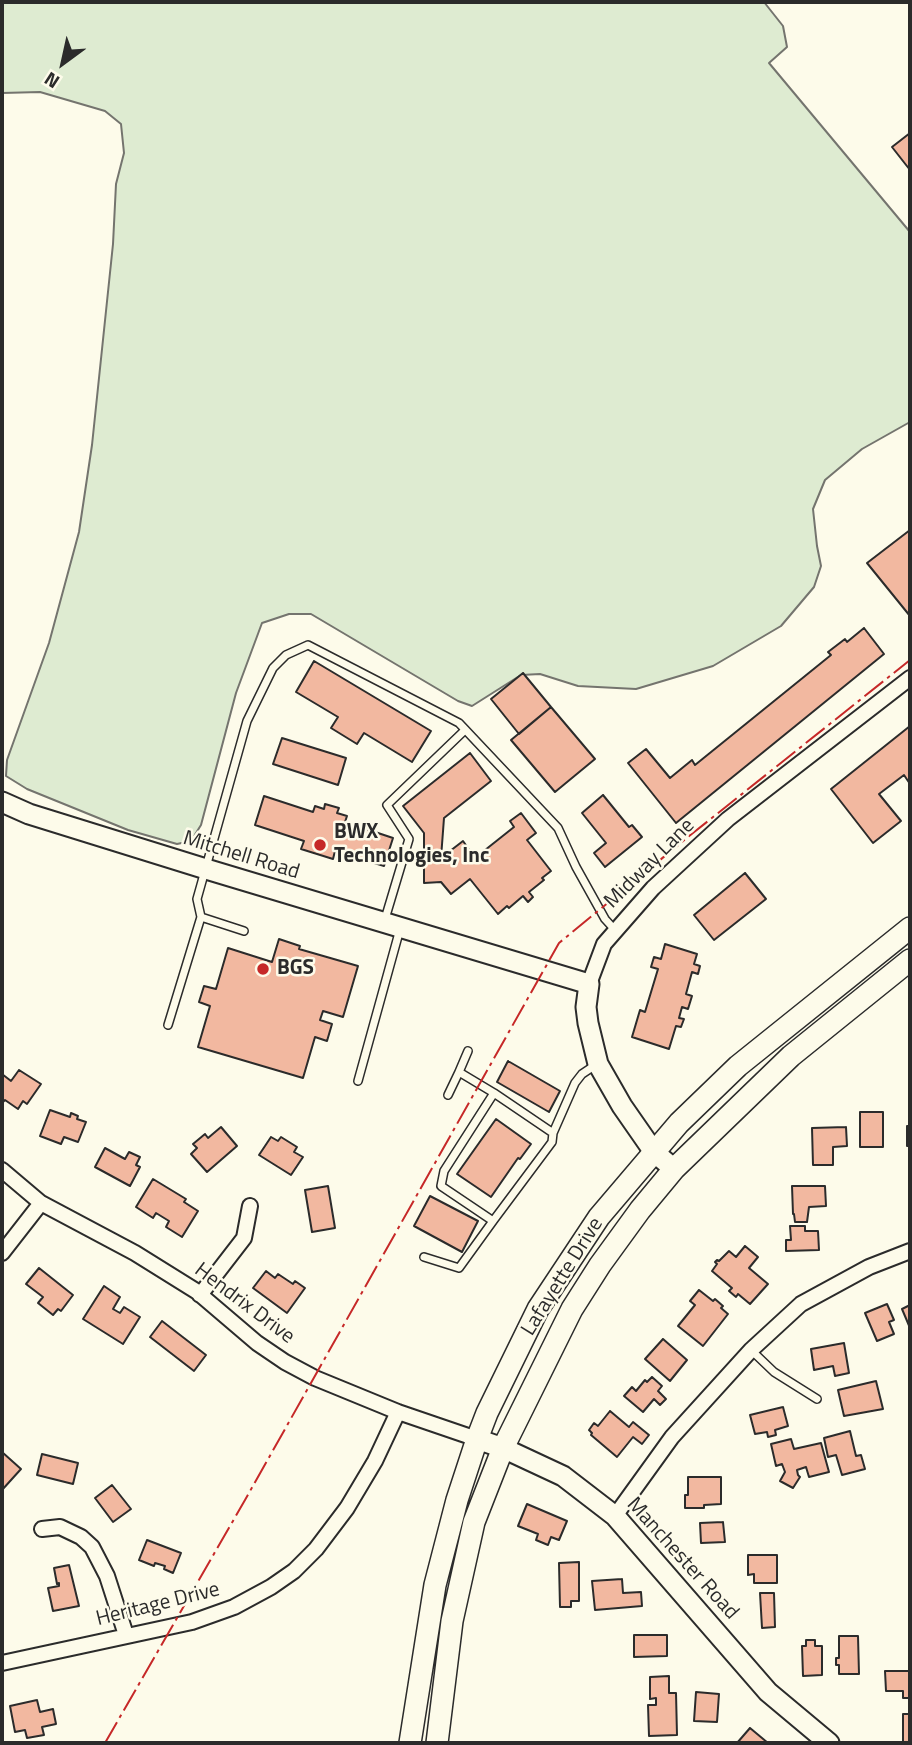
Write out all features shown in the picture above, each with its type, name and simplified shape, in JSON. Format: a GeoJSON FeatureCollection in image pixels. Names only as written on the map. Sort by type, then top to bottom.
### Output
{"type":"FeatureCollection","features":[{"type":"Feature","properties":{"kind":"main road","name":"Lafayette Drive"},"geometry":{"type":"LineString","coordinates":[[410,1743],[435,1586],[457,1500],[487,1413],[538,1309],[599,1217],[679,1123],[738,1066],[910,928]]}},
{"type":"Feature","properties":{"kind":"main road","name":"Lafayette Drive"},"geometry":{"type":"LineString","coordinates":[[438,1743],[452,1622],[474,1522],[503,1448],[572,1309],[640,1210],[674,1169],[791,1056],[910,960]]}},
{"type":"Feature","properties":{"kind":"street","name":"Midway Lane"},"geometry":{"type":"LineString","coordinates":[[674,1169],[654,1152],[622,1107],[598,1064],[586,1007],[589,984],[604,944],[653,888],[728,819],[910,678]]}},
{"type":"Feature","properties":{"kind":"street","name":"Mitchell Road"},"geometry":{"type":"LineString","coordinates":[[2,802],[29,814],[206,869],[589,984]]}},
{"type":"Feature","properties":{"kind":"street","name":"Hendrix Drive"},"geometry":{"type":"LineString","coordinates":[[2,1170],[41,1203],[135,1253],[200,1294],[257,1343],[285,1362],[314,1378],[398,1412],[477,1439]]}},
{"type":"Feature","properties":{"kind":"street"},"geometry":{"type":"LineString","coordinates":[[2,1253],[41,1203]]}},
{"type":"Feature","properties":{"kind":"street"},"geometry":{"type":"LineString","coordinates":[[200,1294],[244,1238],[250,1206]]}},
{"type":"Feature","properties":{"kind":"street"},"geometry":{"type":"LineString","coordinates":[[615,1516],[672,1437],[751,1350],[801,1304],[869,1267],[910,1251]]}},
{"type":"Feature","properties":{"kind":"street","name":"Heritage Drive"},"geometry":{"type":"LineString","coordinates":[[2,1663],[192,1622],[234,1607],[271,1587],[316,1549],[347,1508],[375,1461],[398,1412]]}},
{"type":"Feature","properties":{"kind":"street","name":"Manchester Road"},"geometry":{"type":"LineString","coordinates":[[477,1439],[563,1476],[615,1516],[768,1692],[829,1743]]}},
{"type":"Feature","properties":{"kind":"street"},"geometry":{"type":"LineString","coordinates":[[42,1529],[60,1527],[81,1537],[92,1547],[107,1576],[126,1635]]}},
{"type":"Feature","properties":{"kind":"lane"},"geometry":{"type":"LineString","coordinates":[[168,1025],[201,918],[197,899],[247,721],[273,668],[286,655],[308,645],[458,723],[558,828],[581,877],[605,919],[615,930]]}},
{"type":"Feature","properties":{"kind":"lane"},"geometry":{"type":"LineString","coordinates":[[358,1081],[409,839],[387,805],[465,730]]}},
{"type":"Feature","properties":{"kind":"lane"},"geometry":{"type":"LineString","coordinates":[[201,918],[244,931]]}},
{"type":"Feature","properties":{"kind":"lane"},"geometry":{"type":"LineString","coordinates":[[447,1095],[468,1051]]}},
{"type":"Feature","properties":{"kind":"lane"},"geometry":{"type":"LineString","coordinates":[[424,1257],[458,1268],[552,1142],[553,1133],[575,1083],[582,1074],[598,1064]]}},
{"type":"Feature","properties":{"kind":"lane"},"geometry":{"type":"LineString","coordinates":[[459,1072],[553,1133]]}},
{"type":"Feature","properties":{"kind":"lane"},"geometry":{"type":"LineString","coordinates":[[493,1221],[441,1186],[444,1171],[494,1093]]}},
{"type":"Feature","properties":{"kind":"lane"},"geometry":{"type":"LineString","coordinates":[[751,1350],[774,1372],[817,1399]]}},
{"type":"Feature","properties":{"kind":"green space"},"geometry":{"type":"Polygon","coordinates":[[[2,2],[764,2],[783,26],[787,47],[769,63],[910,232],[910,422],[862,449],[825,480],[813,509],[821,566],[814,587],[781,626],[713,666],[636,689],[578,686],[540,674],[521,675],[472,706],[458,701],[311,614],[289,614],[262,623],[236,693],[201,825],[191,841],[177,844],[128,830],[27,789],[6,776],[7,760],[49,643],[79,532],[92,445],[113,244],[116,184],[124,153],[121,124],[105,111],[40,92],[2,93],[2,2]]]}},
{"type":"Feature","properties":{"kind":"building"},"geometry":{"type":"Polygon","coordinates":[[[910,133],[910,170],[892,147],[910,133]]]}},
{"type":"Feature","properties":{"kind":"building"},"geometry":{"type":"Polygon","coordinates":[[[910,530],[910,616],[867,563],[910,530]]]}},
{"type":"Feature","properties":{"kind":"building"},"geometry":{"type":"Polygon","coordinates":[[[864,628],[884,654],[676,823],[628,763],[646,749],[670,778],[692,760],[695,765],[831,655],[828,652],[845,639],[847,642],[864,628]]]}},
{"type":"Feature","properties":{"kind":"building"},"geometry":{"type":"Polygon","coordinates":[[[314,661],[431,731],[412,762],[364,733],[357,744],[331,728],[338,717],[296,692],[314,661]]]}},
{"type":"Feature","properties":{"kind":"building"},"geometry":{"type":"Polygon","coordinates":[[[523,673],[551,707],[519,734],[491,699],[523,673]]]}},
{"type":"Feature","properties":{"kind":"building"},"geometry":{"type":"Polygon","coordinates":[[[551,707],[595,759],[555,792],[511,740],[551,707]]]}},
{"type":"Feature","properties":{"kind":"building"},"geometry":{"type":"Polygon","coordinates":[[[910,726],[910,784],[904,775],[879,794],[901,821],[873,843],[831,789],[910,726]]]}},
{"type":"Feature","properties":{"kind":"building"},"geometry":{"type":"Polygon","coordinates":[[[282,738],[346,758],[338,785],[273,764],[282,738]]]}},
{"type":"Feature","properties":{"kind":"building"},"geometry":{"type":"Polygon","coordinates":[[[470,753],[491,781],[444,818],[441,858],[463,841],[475,858],[514,827],[510,821],[521,813],[536,833],[527,840],[551,871],[529,892],[533,897],[528,902],[523,896],[498,914],[470,879],[451,894],[441,882],[424,883],[424,833],[403,806],[470,753]]]}},
{"type":"Feature","properties":{"kind":"building"},"geometry":{"type":"Polygon","coordinates":[[[603,795],[629,827],[632,825],[642,837],[605,867],[594,853],[606,843],[582,813],[603,795]]]}},
{"type":"Feature","properties":{"kind":"building"},"geometry":{"type":"Polygon","coordinates":[[[264,796],[313,812],[315,806],[324,809],[325,804],[339,808],[337,813],[347,816],[345,822],[393,838],[384,866],[335,851],[333,859],[301,849],[304,841],[255,825],[264,796]]]}},
{"type":"Feature","properties":{"kind":"building"},"geometry":{"type":"Polygon","coordinates":[[[745,873],[766,899],[714,940],[694,915],[745,873]]]}},
{"type":"Feature","properties":{"kind":"building"},"geometry":{"type":"Polygon","coordinates":[[[279,939],[300,946],[299,949],[358,966],[343,1017],[323,1011],[320,1020],[332,1024],[327,1041],[315,1037],[303,1078],[198,1047],[210,1006],[199,1002],[204,986],[216,989],[228,948],[272,962],[279,939]]]}},
{"type":"Feature","properties":{"kind":"building"},"geometry":{"type":"Polygon","coordinates":[[[665,944],[697,954],[694,964],[700,966],[698,974],[692,972],[686,994],[692,996],[688,1009],[682,1007],[679,1018],[684,1019],[681,1027],[676,1026],[669,1049],[632,1037],[640,1010],[645,1012],[658,969],[651,967],[654,957],[661,959],[665,944]]]}},
{"type":"Feature","properties":{"kind":"building"},"geometry":{"type":"Polygon","coordinates":[[[508,1061],[560,1091],[549,1112],[497,1082],[508,1061]]]}},
{"type":"Feature","properties":{"kind":"building"},"geometry":{"type":"Polygon","coordinates":[[[19,1070],[41,1084],[27,1104],[23,1101],[18,1109],[5,1100],[2,1101],[2,1074],[11,1081],[19,1070]]]}},
{"type":"Feature","properties":{"kind":"building"},"geometry":{"type":"Polygon","coordinates":[[[50,1110],[70,1117],[71,1113],[86,1122],[78,1142],[64,1137],[61,1144],[40,1136],[50,1110]]]}},
{"type":"Feature","properties":{"kind":"building"},"geometry":{"type":"Polygon","coordinates":[[[860,1112],[883,1112],[883,1147],[860,1147],[860,1112]]]}},
{"type":"Feature","properties":{"kind":"building"},"geometry":{"type":"Polygon","coordinates":[[[496,1119],[531,1144],[491,1197],[457,1174],[496,1119]]]}},
{"type":"Feature","properties":{"kind":"building"},"geometry":{"type":"Polygon","coordinates":[[[907,1126],[910,1126],[910,1146],[907,1146],[907,1126]]]}},
{"type":"Feature","properties":{"kind":"building"},"geometry":{"type":"Polygon","coordinates":[[[221,1127],[237,1146],[207,1172],[191,1154],[197,1148],[193,1144],[205,1134],[208,1138],[221,1127]]]}},
{"type":"Feature","properties":{"kind":"building"},"geometry":{"type":"Polygon","coordinates":[[[846,1127],[847,1146],[833,1147],[833,1165],[813,1165],[812,1128],[846,1127]]]}},
{"type":"Feature","properties":{"kind":"building"},"geometry":{"type":"Polygon","coordinates":[[[271,1137],[278,1141],[281,1137],[297,1147],[294,1152],[303,1157],[291,1175],[259,1155],[271,1137]]]}},
{"type":"Feature","properties":{"kind":"building"},"geometry":{"type":"Polygon","coordinates":[[[105,1148],[125,1159],[129,1152],[140,1157],[136,1165],[140,1167],[130,1186],[95,1167],[105,1148]]]}},
{"type":"Feature","properties":{"kind":"building"},"geometry":{"type":"Polygon","coordinates":[[[153,1179],[186,1199],[184,1202],[198,1211],[182,1237],[166,1227],[169,1221],[156,1213],[153,1218],[136,1207],[153,1179]]]}},
{"type":"Feature","properties":{"kind":"building"},"geometry":{"type":"Polygon","coordinates":[[[328,1186],[335,1228],[312,1232],[305,1190],[328,1186]]]}},
{"type":"Feature","properties":{"kind":"building"},"geometry":{"type":"Polygon","coordinates":[[[792,1186],[825,1186],[826,1206],[809,1207],[807,1222],[795,1222],[792,1186]]]}},
{"type":"Feature","properties":{"kind":"building"},"geometry":{"type":"Polygon","coordinates":[[[430,1196],[478,1221],[462,1252],[414,1226],[430,1196]]]}},
{"type":"Feature","properties":{"kind":"building"},"geometry":{"type":"Polygon","coordinates":[[[790,1226],[805,1226],[805,1231],[818,1231],[819,1250],[786,1251],[786,1240],[791,1240],[790,1226]]]}},
{"type":"Feature","properties":{"kind":"building"},"geometry":{"type":"Polygon","coordinates":[[[745,1246],[758,1257],[749,1268],[768,1284],[750,1304],[738,1294],[736,1297],[729,1291],[732,1288],[712,1271],[717,1260],[729,1251],[736,1257],[745,1246]]]}},
{"type":"Feature","properties":{"kind":"building"},"geometry":{"type":"Polygon","coordinates":[[[39,1268],[73,1295],[61,1311],[58,1309],[53,1315],[38,1303],[43,1297],[26,1284],[39,1268]]]}},
{"type":"Feature","properties":{"kind":"building"},"geometry":{"type":"Polygon","coordinates":[[[266,1271],[275,1278],[278,1274],[305,1288],[287,1313],[253,1288],[266,1271]]]}},
{"type":"Feature","properties":{"kind":"building"},"geometry":{"type":"Polygon","coordinates":[[[104,1286],[120,1297],[113,1309],[120,1313],[124,1307],[140,1317],[123,1344],[83,1319],[104,1286]]]}},
{"type":"Feature","properties":{"kind":"building"},"geometry":{"type":"Polygon","coordinates":[[[699,1290],[713,1301],[715,1299],[728,1314],[703,1346],[678,1326],[695,1305],[690,1301],[699,1290]]]}},
{"type":"Feature","properties":{"kind":"building"},"geometry":{"type":"Polygon","coordinates":[[[887,1304],[894,1320],[889,1322],[894,1334],[877,1341],[865,1313],[887,1304]]]}},
{"type":"Feature","properties":{"kind":"building"},"geometry":{"type":"Polygon","coordinates":[[[910,1305],[910,1328],[902,1309],[910,1305]]]}},
{"type":"Feature","properties":{"kind":"building"},"geometry":{"type":"Polygon","coordinates":[[[162,1321],[206,1355],[194,1371],[150,1337],[162,1321]]]}},
{"type":"Feature","properties":{"kind":"building"},"geometry":{"type":"Polygon","coordinates":[[[663,1339],[687,1360],[670,1381],[645,1359],[663,1339]]]}},
{"type":"Feature","properties":{"kind":"building"},"geometry":{"type":"Polygon","coordinates":[[[844,1343],[849,1373],[835,1376],[833,1366],[814,1370],[811,1349],[844,1343]]]}},
{"type":"Feature","properties":{"kind":"building"},"geometry":{"type":"Polygon","coordinates":[[[652,1377],[662,1386],[658,1391],[666,1399],[660,1405],[654,1399],[643,1412],[624,1396],[632,1387],[636,1391],[645,1380],[647,1382],[652,1377]]]}},
{"type":"Feature","properties":{"kind":"building"},"geometry":{"type":"Polygon","coordinates":[[[876,1381],[883,1409],[844,1416],[838,1390],[876,1381]]]}},
{"type":"Feature","properties":{"kind":"building"},"geometry":{"type":"Polygon","coordinates":[[[783,1407],[788,1426],[775,1430],[776,1435],[768,1437],[767,1432],[755,1434],[750,1415],[783,1407]]]}},
{"type":"Feature","properties":{"kind":"building"},"geometry":{"type":"Polygon","coordinates":[[[610,1411],[629,1427],[633,1422],[649,1435],[642,1444],[633,1437],[617,1457],[591,1435],[589,1430],[594,1423],[598,1426],[610,1411]]]}},
{"type":"Feature","properties":{"kind":"building"},"geometry":{"type":"Polygon","coordinates":[[[850,1431],[856,1456],[861,1455],[865,1469],[842,1475],[836,1455],[828,1457],[824,1438],[850,1431]]]}},
{"type":"Feature","properties":{"kind":"building"},"geometry":{"type":"Polygon","coordinates":[[[791,1439],[794,1449],[821,1443],[829,1472],[809,1477],[806,1467],[797,1470],[800,1477],[793,1488],[780,1481],[785,1472],[782,1464],[776,1466],[771,1444],[791,1439]]]}},
{"type":"Feature","properties":{"kind":"building"},"geometry":{"type":"Polygon","coordinates":[[[2,1452],[21,1469],[2,1490],[2,1452]]]}},
{"type":"Feature","properties":{"kind":"building"},"geometry":{"type":"Polygon","coordinates":[[[42,1454],[78,1463],[73,1484],[37,1475],[42,1454]]]}},
{"type":"Feature","properties":{"kind":"building"},"geometry":{"type":"Polygon","coordinates":[[[688,1477],[721,1477],[721,1504],[685,1508],[688,1477]]]}},
{"type":"Feature","properties":{"kind":"building"},"geometry":{"type":"Polygon","coordinates":[[[112,1485],[131,1509],[113,1522],[95,1498],[112,1485]]]}},
{"type":"Feature","properties":{"kind":"building"},"geometry":{"type":"Polygon","coordinates":[[[527,1504],[567,1521],[559,1540],[551,1537],[548,1545],[536,1540],[538,1534],[518,1526],[527,1504]]]}},
{"type":"Feature","properties":{"kind":"building"},"geometry":{"type":"Polygon","coordinates":[[[723,1522],[725,1542],[701,1543],[700,1523],[723,1522]]]}},
{"type":"Feature","properties":{"kind":"building"},"geometry":{"type":"Polygon","coordinates":[[[147,1540],[181,1553],[173,1573],[164,1569],[165,1566],[155,1563],[154,1566],[139,1560],[147,1540]]]}},
{"type":"Feature","properties":{"kind":"building"},"geometry":{"type":"Polygon","coordinates":[[[748,1555],[777,1555],[777,1583],[754,1583],[754,1574],[748,1575],[748,1555]]]}},
{"type":"Feature","properties":{"kind":"building"},"geometry":{"type":"Polygon","coordinates":[[[579,1562],[579,1601],[571,1601],[571,1607],[560,1607],[559,1563],[579,1562]]]}},
{"type":"Feature","properties":{"kind":"building"},"geometry":{"type":"Polygon","coordinates":[[[69,1565],[79,1606],[53,1611],[48,1588],[59,1586],[54,1568],[69,1565]]]}},
{"type":"Feature","properties":{"kind":"building"},"geometry":{"type":"Polygon","coordinates":[[[622,1579],[623,1593],[641,1592],[642,1606],[595,1610],[592,1581],[622,1579]]]}},
{"type":"Feature","properties":{"kind":"building"},"geometry":{"type":"Polygon","coordinates":[[[760,1593],[774,1593],[775,1627],[762,1628],[760,1593]]]}},
{"type":"Feature","properties":{"kind":"building"},"geometry":{"type":"Polygon","coordinates":[[[634,1635],[667,1635],[667,1656],[634,1657],[634,1635]]]}},
{"type":"Feature","properties":{"kind":"building"},"geometry":{"type":"Polygon","coordinates":[[[839,1636],[858,1636],[859,1674],[839,1674],[836,1658],[839,1658],[839,1636]]]}},
{"type":"Feature","properties":{"kind":"building"},"geometry":{"type":"Polygon","coordinates":[[[806,1640],[815,1640],[815,1646],[822,1646],[822,1675],[803,1676],[802,1646],[806,1646],[806,1640]]]}},
{"type":"Feature","properties":{"kind":"building"},"geometry":{"type":"Polygon","coordinates":[[[885,1671],[910,1671],[910,1698],[903,1698],[903,1691],[886,1691],[885,1671]]]}},
{"type":"Feature","properties":{"kind":"building"},"geometry":{"type":"Polygon","coordinates":[[[669,1676],[669,1693],[676,1693],[677,1735],[649,1736],[648,1705],[656,1705],[656,1698],[650,1699],[650,1677],[669,1676]]]}},
{"type":"Feature","properties":{"kind":"building"},"geometry":{"type":"Polygon","coordinates":[[[696,1692],[719,1694],[717,1722],[694,1721],[696,1692]]]}},
{"type":"Feature","properties":{"kind":"building"},"geometry":{"type":"Polygon","coordinates":[[[37,1700],[40,1712],[53,1709],[56,1724],[42,1727],[44,1735],[27,1738],[25,1730],[15,1732],[10,1706],[37,1700]]]}},
{"type":"Feature","properties":{"kind":"building"},"geometry":{"type":"Polygon","coordinates":[[[903,1714],[910,1714],[910,1743],[903,1743],[903,1714]]]}},
{"type":"Feature","properties":{"kind":"building"},"geometry":{"type":"Polygon","coordinates":[[[750,1728],[768,1743],[737,1743],[750,1728]]]}},
{"type":"Feature","properties":{"kind":"power"},"geometry":{"type":"LineString","coordinates":[[105,1743],[559,943],[910,660]]}},
{"type":"Feature","properties":{"kind":"place","name":"BWX Technologies, Inc"},"geometry":{"type":"Point","coordinates":[320,845]}},
{"type":"Feature","properties":{"kind":"place","name":"BGS"},"geometry":{"type":"Point","coordinates":[263,969]}}]}
